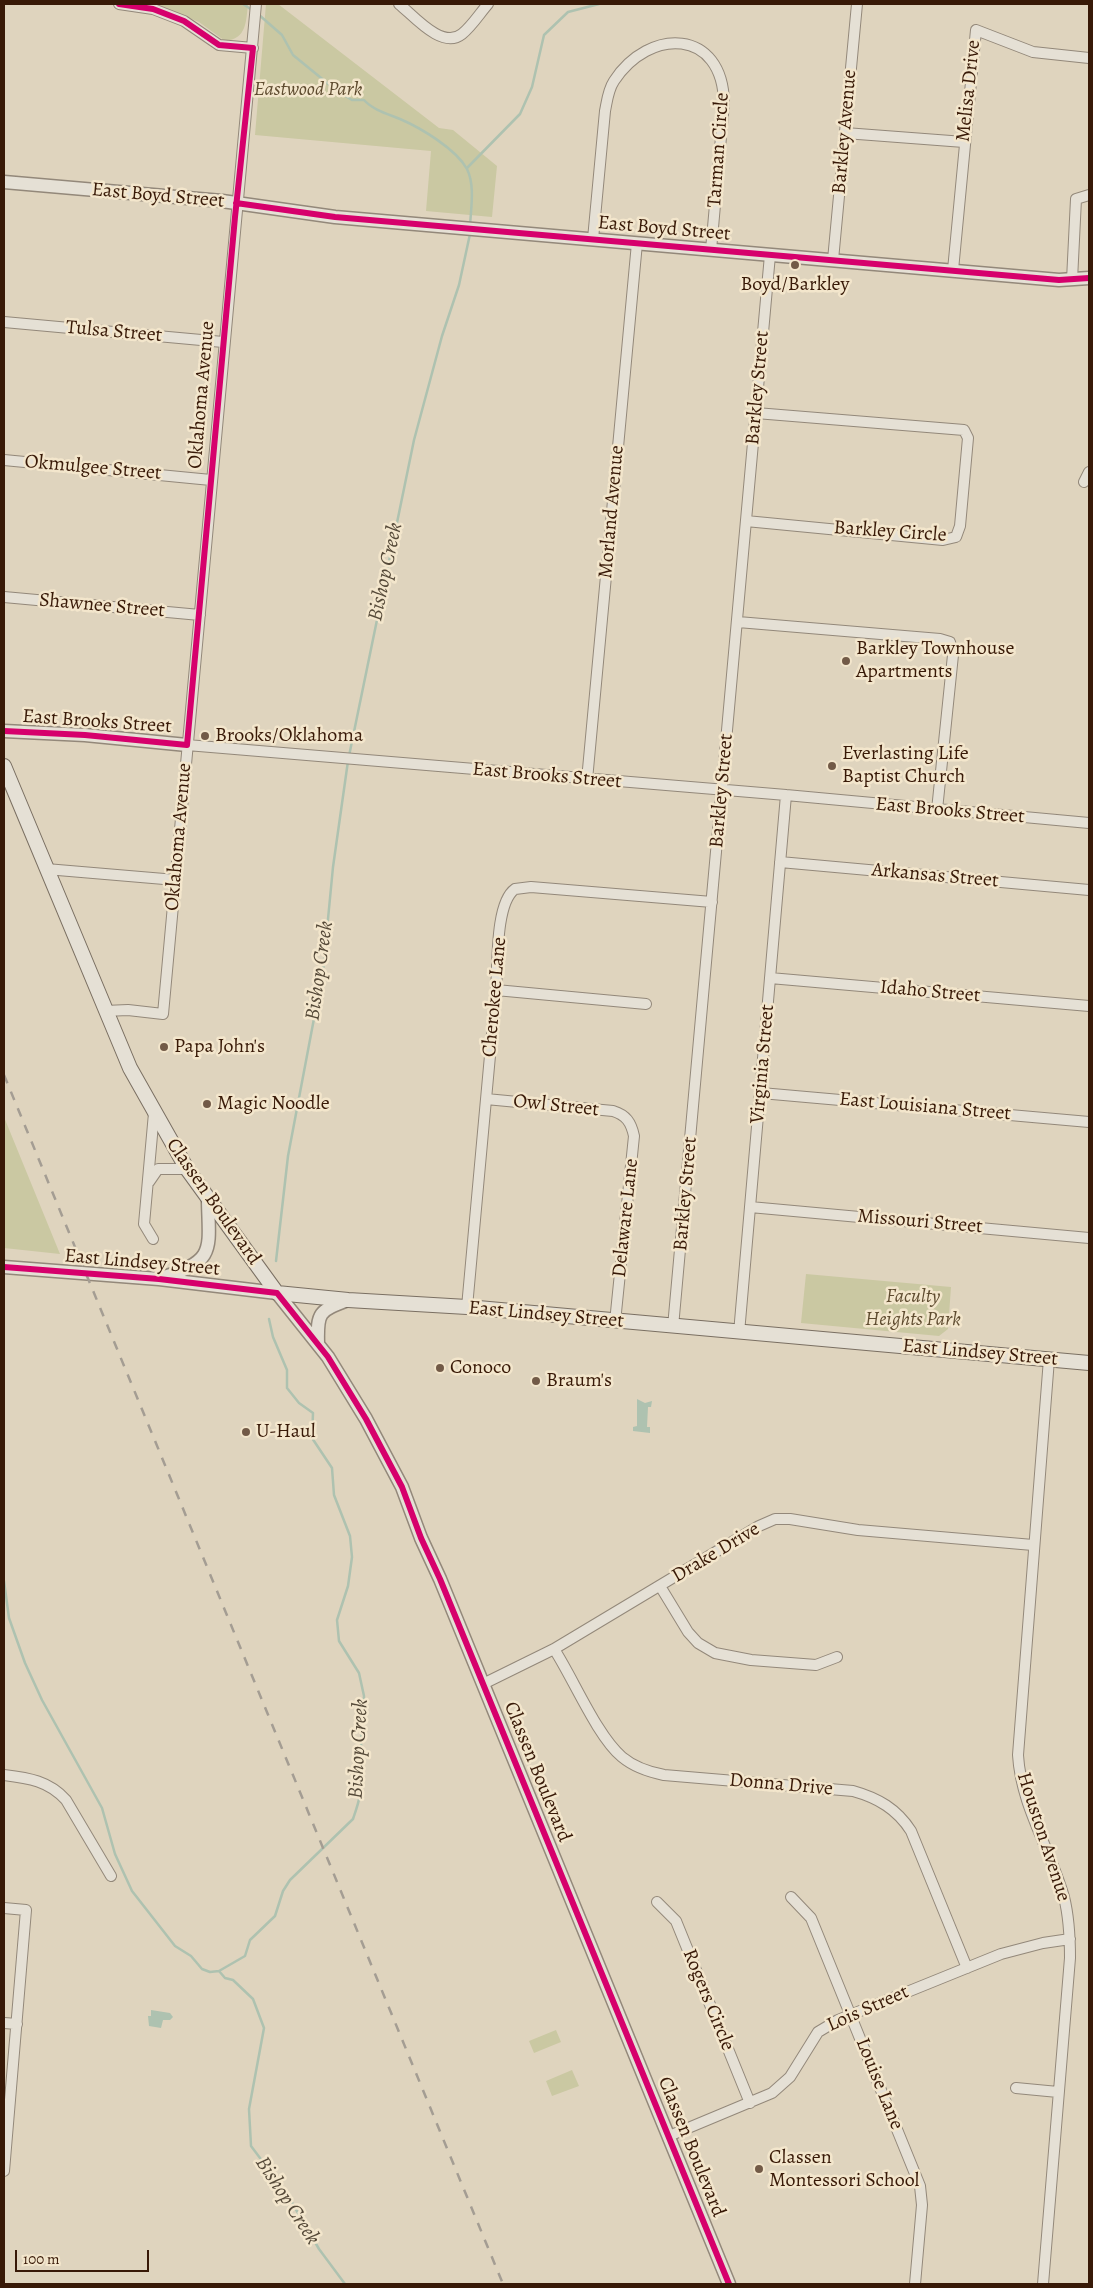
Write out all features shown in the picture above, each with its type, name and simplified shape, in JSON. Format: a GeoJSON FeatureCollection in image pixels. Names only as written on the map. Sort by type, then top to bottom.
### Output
{"type":"FeatureCollection","features":[{"type":"Feature","properties":{"kind":"main road","name":"Classen Boulevard"},"geometry":{"type":"LineString","coordinates":[[4,766],[105,1011],[154,1113],[208,1201],[277,1293]]}},
{"type":"Feature","properties":{"kind":"main road","name":"East Lindsey Street"},"geometry":{"type":"LineString","coordinates":[[277,1293],[348,1300],[467,1307],[615,1322],[1089,1363]]}},
{"type":"Feature","properties":{"kind":"street"},"geometry":{"type":"LineString","coordinates":[[119,4],[153,9],[184,21],[219,45],[253,48]]}},
{"type":"Feature","properties":{"kind":"street","name":"Oklahoma Avenue"},"geometry":{"type":"LineString","coordinates":[[105,1011],[128,1010],[163,1014],[236,203],[256,4]]}},
{"type":"Feature","properties":{"kind":"street"},"geometry":{"type":"LineString","coordinates":[[399,4],[440,36],[452,38],[461,35],[467,30],[488,4]]}},
{"type":"Feature","properties":{"kind":"street","name":"Barkley Avenue"},"geometry":{"type":"LineString","coordinates":[[834,260],[857,4]]}},
{"type":"Feature","properties":{"kind":"street","name":"Melisa Drive"},"geometry":{"type":"LineString","coordinates":[[953,270],[976,30],[1033,52],[1089,58]]}},
{"type":"Feature","properties":{"kind":"street","name":"Tarman Circle"},"geometry":{"type":"LineString","coordinates":[[593,239],[605,111],[613,82],[644,51],[653,46],[676,43],[687,45],[705,54],[717,66],[723,80],[724,102],[711,250]]}},
{"type":"Feature","properties":{"kind":"street"},"geometry":{"type":"LineString","coordinates":[[845,133],[964,142]]}},
{"type":"Feature","properties":{"kind":"street","name":"East Boyd Street"},"geometry":{"type":"LineString","coordinates":[[4,182],[236,203],[335,217],[455,228],[1072,280],[1089,278]]}},
{"type":"Feature","properties":{"kind":"street"},"geometry":{"type":"LineString","coordinates":[[1072,280],[1076,199],[1089,195]]}},
{"type":"Feature","properties":{"kind":"street","name":"Morland Avenue"},"geometry":{"type":"LineString","coordinates":[[587,780],[637,243]]}},
{"type":"Feature","properties":{"kind":"street","name":"Barkley Street"},"geometry":{"type":"LineString","coordinates":[[673,1326],[770,255]]}},
{"type":"Feature","properties":{"kind":"street","name":"Tulsa Street"},"geometry":{"type":"LineString","coordinates":[[4,322],[224,342]]}},
{"type":"Feature","properties":{"kind":"street","name":"Barkley Circle"},"geometry":{"type":"LineString","coordinates":[[746,521],[943,540],[956,537],[960,526],[968,438],[964,430],[756,413]]}},
{"type":"Feature","properties":{"kind":"street","name":"Okmulgee Street"},"geometry":{"type":"LineString","coordinates":[[4,460],[211,480]]}},
{"type":"Feature","properties":{"kind":"street"},"geometry":{"type":"LineString","coordinates":[[1084,482],[1089,472]]}},
{"type":"Feature","properties":{"kind":"street","name":"Shawnee Street"},"geometry":{"type":"LineString","coordinates":[[4,597],[200,615]]}},
{"type":"Feature","properties":{"kind":"street"},"geometry":{"type":"LineString","coordinates":[[738,622],[940,639],[950,642],[953,655],[937,810]]}},
{"type":"Feature","properties":{"kind":"street","name":"East Brooks Street"},"geometry":{"type":"LineString","coordinates":[[4,731],[187,744],[587,780],[786,795],[1089,824]]}},
{"type":"Feature","properties":{"kind":"street"},"geometry":{"type":"LineString","coordinates":[[4,742],[10,736],[22,733]]}},
{"type":"Feature","properties":{"kind":"street","name":"Virginia Street"},"geometry":{"type":"LineString","coordinates":[[739,1332],[786,795]]}},
{"type":"Feature","properties":{"kind":"street","name":"Arkansas Street"},"geometry":{"type":"LineString","coordinates":[[780,862],[1089,890]]}},
{"type":"Feature","properties":{"kind":"street"},"geometry":{"type":"LineString","coordinates":[[46,869],[176,880]]}},
{"type":"Feature","properties":{"kind":"street","name":"Cherokee Lane"},"geometry":{"type":"LineString","coordinates":[[467,1307],[505,899],[515,889],[531,887],[712,902]]}},
{"type":"Feature","properties":{"kind":"street","name":"Idaho Street"},"geometry":{"type":"LineString","coordinates":[[770,978],[1089,1006]]}},
{"type":"Feature","properties":{"kind":"street"},"geometry":{"type":"LineString","coordinates":[[496,990],[646,1004]]}},
{"type":"Feature","properties":{"kind":"street","name":"East Louisiana Street"},"geometry":{"type":"LineString","coordinates":[[761,1093],[1089,1122]]}},
{"type":"Feature","properties":{"kind":"street","name":"Owl Street"},"geometry":{"type":"LineString","coordinates":[[486,1099],[613,1111],[626,1117]]}},
{"type":"Feature","properties":{"kind":"street"},"geometry":{"type":"LineString","coordinates":[[153,1240],[144,1224],[154,1113]]}},
{"type":"Feature","properties":{"kind":"street","name":"Delaware Lane"},"geometry":{"type":"LineString","coordinates":[[615,1322],[634,1136],[630,1122],[626,1117]]}},
{"type":"Feature","properties":{"kind":"street"},"geometry":{"type":"LineString","coordinates":[[148,1185],[153,1174],[158,1169],[187,1169]]}},
{"type":"Feature","properties":{"kind":"street"},"geometry":{"type":"LineString","coordinates":[[159,1279],[195,1265],[206,1252],[210,1240],[208,1201]]}},
{"type":"Feature","properties":{"kind":"street","name":"Missouri Street"},"geometry":{"type":"LineString","coordinates":[[750,1207],[1089,1238]]}},
{"type":"Feature","properties":{"kind":"street","name":"East Lindsey Street"},"geometry":{"type":"LineString","coordinates":[[4,1267],[159,1279],[277,1293]]}},
{"type":"Feature","properties":{"kind":"street","name":"Classen Boulevard"},"geometry":{"type":"LineString","coordinates":[[277,1293],[318,1343],[366,1419],[402,1487],[421,1538],[484,1684],[730,2284]]}},
{"type":"Feature","properties":{"kind":"street"},"geometry":{"type":"LineString","coordinates":[[318,1343],[317,1321],[320,1314],[327,1308],[348,1300]]}},
{"type":"Feature","properties":{"kind":"street","name":"Houston Avenue"},"geometry":{"type":"LineString","coordinates":[[1043,2284],[1070,1939],[1064,1898],[1028,1806],[1019,1768],[1019,1738],[1049,1359]]}},
{"type":"Feature","properties":{"kind":"street","name":"Drake Drive"},"geometry":{"type":"LineString","coordinates":[[484,1684],[554,1649],[758,1526],[774,1520],[790,1519],[858,1530],[1034,1545]]}},
{"type":"Feature","properties":{"kind":"street"},"geometry":{"type":"LineString","coordinates":[[660,1586],[688,1632],[698,1643],[714,1652],[751,1660],[816,1664],[837,1657]]}},
{"type":"Feature","properties":{"kind":"street","name":"Donna Drive"},"geometry":{"type":"LineString","coordinates":[[554,1649],[609,1742],[623,1758],[637,1766],[664,1775],[853,1791],[875,1798],[890,1807],[902,1818],[911,1831],[967,1968]]}},
{"type":"Feature","properties":{"kind":"street"},"geometry":{"type":"LineString","coordinates":[[4,1775],[40,1781],[60,1792],[112,1876]]}},
{"type":"Feature","properties":{"kind":"street","name":"Louise Lane"},"geometry":{"type":"LineString","coordinates":[[791,1897],[811,1918],[920,2186],[922,2205],[915,2284]]}},
{"type":"Feature","properties":{"kind":"street","name":"Rogers Circle"},"geometry":{"type":"LineString","coordinates":[[657,1902],[676,1921],[750,2103]]}},
{"type":"Feature","properties":{"kind":"street"},"geometry":{"type":"LineString","coordinates":[[4,1908],[26,1910],[5,2137],[4,2171]]}},
{"type":"Feature","properties":{"kind":"street","name":"Lois Street"},"geometry":{"type":"LineString","coordinates":[[669,2136],[766,2097],[784,2083],[818,2032],[850,2014],[1024,1947],[1070,1939]]}},
{"type":"Feature","properties":{"kind":"street"},"geometry":{"type":"LineString","coordinates":[[4,2023],[16,2024]]}},
{"type":"Feature","properties":{"kind":"street"},"geometry":{"type":"LineString","coordinates":[[1016,2088],[1058,2092]]}},
{"type":"Feature","properties":{"kind":"green space","name":"Eastwood Park"},"geometry":{"type":"Polygon","coordinates":[[[156,4],[248,4],[246,23],[241,33],[232,40],[225,41],[199,22],[156,4]]]}},
{"type":"Feature","properties":{"kind":"green space","name":"Eastwood Park"},"geometry":{"type":"Polygon","coordinates":[[[266,4],[278,4],[439,128],[453,130],[497,166],[492,217],[426,211],[431,151],[255,135],[266,4]]]}},
{"type":"Feature","properties":{"kind":"green space"},"geometry":{"type":"Polygon","coordinates":[[[4,1117],[60,1254],[4,1248],[4,1117]]]}},
{"type":"Feature","properties":{"kind":"green space","name":"Faculty Heights Park"},"geometry":{"type":"Polygon","coordinates":[[[806,1274],[951,1287],[948,1329],[939,1336],[801,1323],[806,1274]]]}},
{"type":"Feature","properties":{"kind":"green space"},"geometry":{"type":"Polygon","coordinates":[[[556,2030],[561,2042],[534,2053],[529,2041],[556,2030]]]}},
{"type":"Feature","properties":{"kind":"green space"},"geometry":{"type":"Polygon","coordinates":[[[572,2070],[579,2086],[552,2096],[546,2081],[572,2070]]]}},
{"type":"Feature","properties":{"kind":"shaded area"},"geometry":{"type":"Polygon","coordinates":[[[637,1399],[645,1403],[652,1401],[651,1407],[648,1407],[647,1427],[650,1427],[650,1433],[633,1431],[633,1427],[637,1426],[637,1399]]]}},
{"type":"Feature","properties":{"kind":"shaded area"},"geometry":{"type":"Polygon","coordinates":[[[151,2010],[170,2013],[173,2017],[170,2020],[163,2020],[161,2028],[149,2026],[148,2016],[151,2016],[151,2010]]]}},
{"type":"Feature","properties":{"kind":"waterway","name":"Bishop Creek"},"geometry":{"type":"LineString","coordinates":[[243,4],[252,10]]}},
{"type":"Feature","properties":{"kind":"waterway"},"geometry":{"type":"LineString","coordinates":[[467,168],[520,114],[532,87],[544,35],[568,12],[599,4]]}},
{"type":"Feature","properties":{"kind":"waterway","name":"Bishop Creek"},"geometry":{"type":"LineString","coordinates":[[258,14],[282,35],[293,55],[337,91],[352,100],[364,100],[376,109],[418,128],[455,154],[467,169],[471,182],[470,226]]}},
{"type":"Feature","properties":{"kind":"waterway","name":"Bishop Creek"},"geometry":{"type":"LineString","coordinates":[[349,756],[414,440],[442,336],[459,285],[470,234]]}},
{"type":"Feature","properties":{"kind":"waterway","name":"Bishop Creek"},"geometry":{"type":"LineString","coordinates":[[276,1261],[288,1156],[323,971],[333,867],[348,761]]}},
{"type":"Feature","properties":{"kind":"waterway","name":"Bishop Creek"},"geometry":{"type":"LineString","coordinates":[[219,1971],[245,1956],[250,1940],[275,1916],[283,1891],[290,1880],[353,1819],[360,1795],[359,1779],[364,1696],[359,1673],[339,1641],[337,1620],[348,1586],[352,1557],[350,1536],[334,1495],[332,1468],[312,1438],[313,1413],[299,1403],[287,1388],[287,1370],[273,1337],[269,1319]]}},
{"type":"Feature","properties":{"kind":"waterway"},"geometry":{"type":"LineString","coordinates":[[4,1581],[9,1618],[25,1663],[42,1700],[102,1808],[115,1854],[132,1891],[175,1946],[191,1956],[202,1969],[210,1972],[219,1971]]}},
{"type":"Feature","properties":{"kind":"waterway","name":"Bishop Creek"},"geometry":{"type":"LineString","coordinates":[[219,1971],[225,1978],[233,1980],[253,1999],[264,2028],[249,2109],[251,2146],[287,2194],[319,2249],[345,2284]]}},
{"type":"Feature","properties":{"kind":"railway"},"geometry":{"type":"LineString","coordinates":[[4,1075],[503,2284]]}},
{"type":"Feature","properties":{"kind":"cycle path"},"geometry":{"type":"LineString","coordinates":[[4,731],[85,735],[187,745],[235,217],[253,48],[219,45],[184,21],[153,9],[119,4]]}},
{"type":"Feature","properties":{"kind":"cycle path"},"geometry":{"type":"LineString","coordinates":[[236,203],[335,217],[1059,280],[1089,278]]}},
{"type":"Feature","properties":{"kind":"cycle path"},"geometry":{"type":"LineString","coordinates":[[4,1267],[159,1279],[277,1293],[328,1357],[366,1419],[402,1487],[421,1538],[440,1579],[729,2284]]}},
{"type":"Feature","properties":{"kind":"place","name":"Boyd/Barkley"},"geometry":{"type":"Point","coordinates":[795,265]}},
{"type":"Feature","properties":{"kind":"place","name":"Barkley Townhouse Apartments"},"geometry":{"type":"Point","coordinates":[846,661]}},
{"type":"Feature","properties":{"kind":"place","name":"Brooks/Oklahoma"},"geometry":{"type":"Point","coordinates":[205,736]}},
{"type":"Feature","properties":{"kind":"place","name":"Everlasting Life Baptist Church"},"geometry":{"type":"Point","coordinates":[832,766]}},
{"type":"Feature","properties":{"kind":"place","name":"Papa John's"},"geometry":{"type":"Point","coordinates":[164,1047]}},
{"type":"Feature","properties":{"kind":"place","name":"Magic Noodle"},"geometry":{"type":"Point","coordinates":[207,1104]}},
{"type":"Feature","properties":{"kind":"place","name":"Conoco"},"geometry":{"type":"Point","coordinates":[440,1368]}},
{"type":"Feature","properties":{"kind":"place","name":"Braum's"},"geometry":{"type":"Point","coordinates":[536,1381]}},
{"type":"Feature","properties":{"kind":"place","name":"U-Haul"},"geometry":{"type":"Point","coordinates":[246,1432]}},
{"type":"Feature","properties":{"kind":"place","name":"Classen Montessori School"},"geometry":{"type":"Point","coordinates":[759,2169]}}]}
